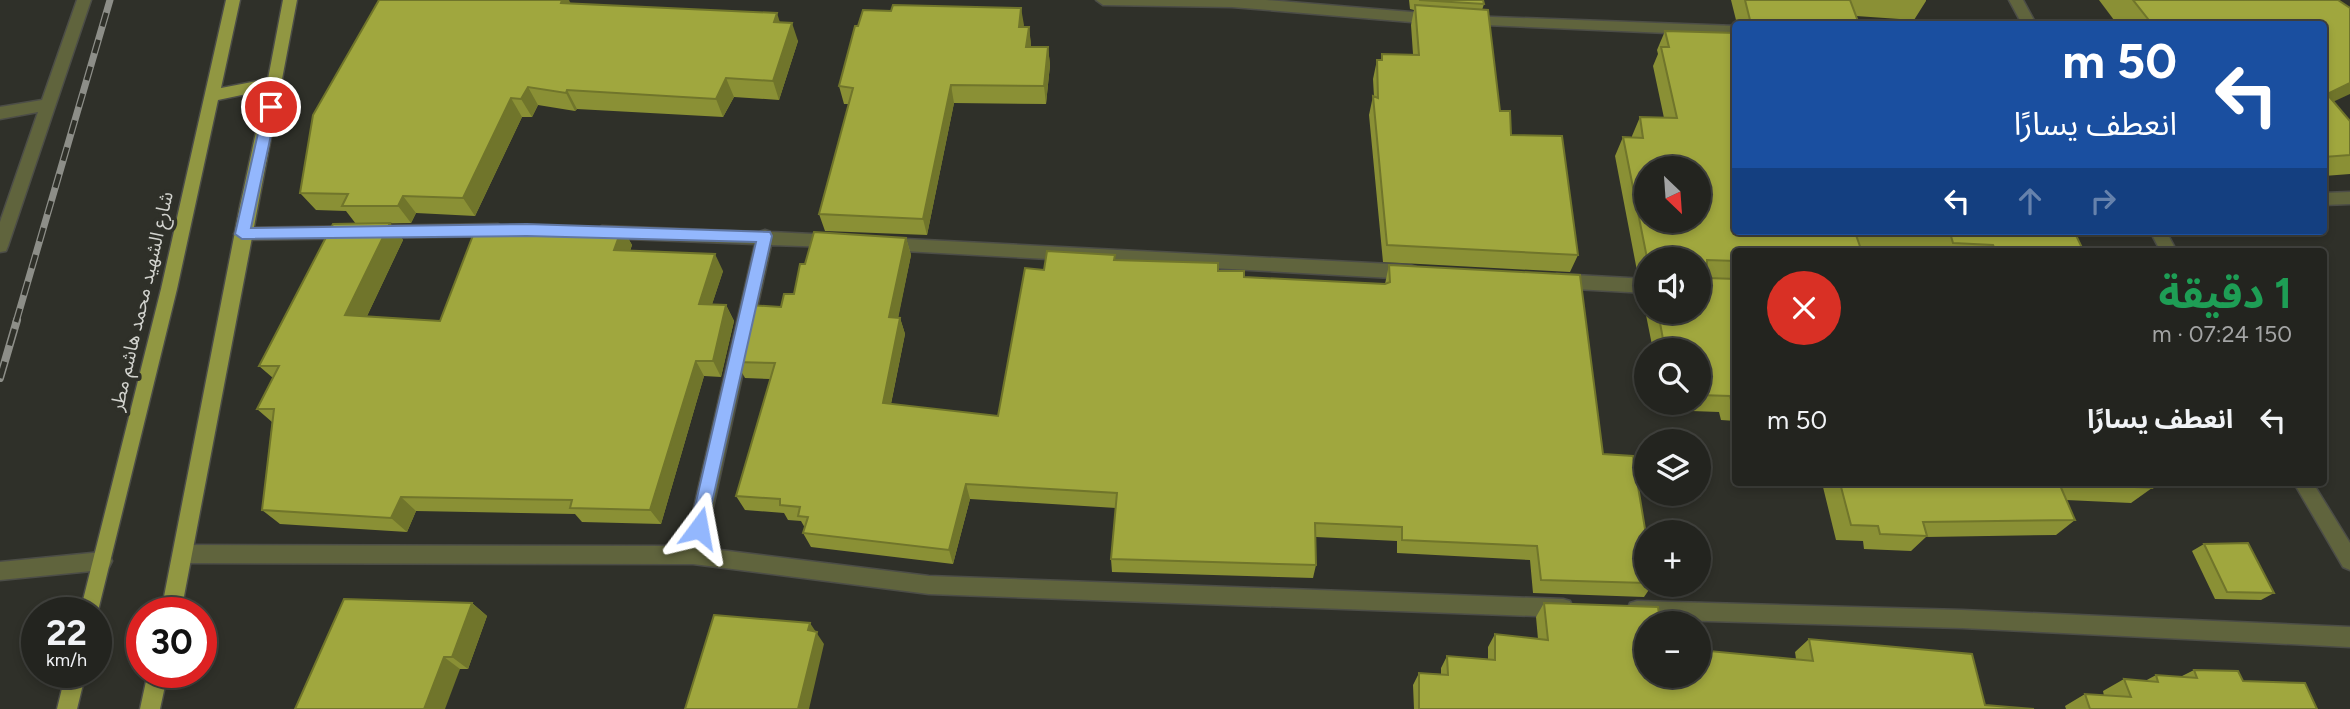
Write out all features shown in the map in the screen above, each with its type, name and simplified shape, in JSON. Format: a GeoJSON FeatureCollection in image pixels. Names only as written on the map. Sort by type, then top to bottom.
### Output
{"type":"FeatureCollection","features":[{"type":"Feature","properties":{"kind":"main road","name":"شارع الشهيد محمد هاشم مطر"},"geometry":{"type":"LineString","coordinates":[[94,597],[169,289],[233,0]]}},
{"type":"Feature","properties":{"kind":"main road"},"geometry":{"type":"LineString","coordinates":[[174,597],[242,234],[276,82],[290,0]]}},
{"type":"Feature","properties":{"kind":"main road"},"geometry":{"type":"LineString","coordinates":[[211,96],[276,82]]}},
{"type":"Feature","properties":{"kind":"main road"},"geometry":{"type":"LineString","coordinates":[[67,709],[72,688]]}},
{"type":"Feature","properties":{"kind":"main road"},"geometry":{"type":"LineString","coordinates":[[150,709],[155,688]]}},
{"type":"Feature","properties":{"kind":"street"},"geometry":{"type":"LineString","coordinates":[[0,246],[83,0]]}},
{"type":"Feature","properties":{"kind":"street"},"geometry":{"type":"LineString","coordinates":[[1103,0],[1232,2],[1458,21],[1732,32]]}},
{"type":"Feature","properties":{"kind":"street"},"geometry":{"type":"LineString","coordinates":[[2016,0],[2027,21]]}},
{"type":"Feature","properties":{"kind":"street"},"geometry":{"type":"LineString","coordinates":[[0,113],[47,105]]}},
{"type":"Feature","properties":{"kind":"street"},"geometry":{"type":"LineString","coordinates":[[2327,199],[2350,198]]}},
{"type":"Feature","properties":{"kind":"street"},"geometry":{"type":"LineString","coordinates":[[242,234],[513,230]]}},
{"type":"Feature","properties":{"kind":"street"},"geometry":{"type":"LineString","coordinates":[[580,231],[845,241]]}},
{"type":"Feature","properties":{"kind":"street"},"geometry":{"type":"LineString","coordinates":[[693,555],[765,236]]}},
{"type":"Feature","properties":{"kind":"street"},"geometry":{"type":"LineString","coordinates":[[872,243],[1430,273]]}},
{"type":"Feature","properties":{"kind":"street"},"geometry":{"type":"LineString","coordinates":[[1541,280],[1634,285]]}},
{"type":"Feature","properties":{"kind":"street"},"geometry":{"type":"LineString","coordinates":[[2306,486],[2350,561]]}},
{"type":"Feature","properties":{"kind":"street"},"geometry":{"type":"LineString","coordinates":[[183,554],[693,555],[929,585],[1585,608]]}},
{"type":"Feature","properties":{"kind":"street"},"geometry":{"type":"LineString","coordinates":[[0,571],[102,561]]}},
{"type":"Feature","properties":{"kind":"street"},"geometry":{"type":"LineString","coordinates":[[1613,609],[1962,619],[2350,637]]}},
{"type":"Feature","properties":{"kind":"building"},"geometry":{"type":"Polygon","coordinates":[[[379,0],[562,0],[561,3],[777,13],[774,22],[792,23],[773,81],[726,78],[716,99],[567,90],[566,93],[528,87],[521,99],[511,98],[463,198],[403,196],[398,206],[342,206],[348,194],[300,193],[313,115],[379,0]]]}},
{"type":"Feature","properties":{"kind":"building"},"geometry":{"type":"Polygon","coordinates":[[[1419,0],[1483,0],[1484,4],[1419,0]]]}},
{"type":"Feature","properties":{"kind":"building"},"geometry":{"type":"Polygon","coordinates":[[[1745,0],[1850,0],[1858,21],[1750,21],[1745,0]]]}},
{"type":"Feature","properties":{"kind":"building"},"geometry":{"type":"Polygon","coordinates":[[[2133,0],[2338,0],[2350,8],[2350,83],[2327,94],[2327,21],[2150,21],[2133,0]]]}},
{"type":"Feature","properties":{"kind":"building"},"geometry":{"type":"Polygon","coordinates":[[[893,5],[1021,8],[1019,27],[1029,27],[1026,47],[1048,47],[1044,86],[951,85],[923,219],[819,214],[853,88],[839,86],[855,26],[858,26],[863,10],[891,11],[893,5]]]}},
{"type":"Feature","properties":{"kind":"building"},"geometry":{"type":"Polygon","coordinates":[[[1415,5],[1488,10],[1500,111],[1510,111],[1511,135],[1562,136],[1578,255],[1387,245],[1373,96],[1378,98],[1377,60],[1382,60],[1382,54],[1419,55],[1415,5]]]}},
{"type":"Feature","properties":{"kind":"building"},"geometry":{"type":"Polygon","coordinates":[[[1665,31],[1732,33],[1732,235],[1856,235],[1861,248],[1732,248],[1732,261],[1711,260],[1711,247],[1645,247],[1642,233],[1712,233],[1712,156],[1634,156],[1634,192],[1623,137],[1643,138],[1640,117],[1677,118],[1661,47],[1669,47],[1665,31]]]}},
{"type":"Feature","properties":{"kind":"building"},"geometry":{"type":"Polygon","coordinates":[[[2327,94],[2350,121],[2350,155],[2327,157],[2327,94]]]}},
{"type":"Feature","properties":{"kind":"building"},"geometry":{"type":"Polygon","coordinates":[[[390,223],[345,315],[440,321],[477,225],[622,228],[614,250],[715,254],[699,304],[726,305],[713,361],[696,361],[650,510],[570,508],[572,500],[401,497],[391,518],[262,510],[274,409],[257,409],[279,366],[259,366],[333,224],[390,223]]]}},
{"type":"Feature","properties":{"kind":"building"},"geometry":{"type":"Polygon","coordinates":[[[814,232],[906,238],[889,317],[900,318],[883,403],[998,416],[1025,268],[1044,270],[1047,251],[1115,255],[1114,260],[1218,263],[1218,271],[1244,271],[1244,277],[1385,284],[1390,282],[1389,265],[1580,275],[1603,454],[1633,456],[1634,506],[1641,506],[1644,520],[1634,520],[1634,583],[1541,580],[1537,546],[1402,540],[1402,527],[1315,523],[1316,565],[1111,559],[1117,493],[966,484],[949,550],[803,533],[808,517],[798,516],[800,507],[780,505],[780,499],[736,496],[775,363],[736,362],[749,305],[781,307],[784,294],[794,294],[800,264],[805,264],[814,232]]]}},
{"type":"Feature","properties":{"kind":"building"},"geometry":{"type":"Polygon","coordinates":[[[1856,235],[2076,235],[2082,248],[1994,248],[1993,245],[1953,243],[1951,236],[1856,235]]]}},
{"type":"Feature","properties":{"kind":"building"},"geometry":{"type":"Polygon","coordinates":[[[1711,278],[1732,279],[1732,404],[1730,396],[1711,395],[1711,338],[1663,338],[1660,324],[1711,324],[1711,278]]]}},
{"type":"Feature","properties":{"kind":"building"},"geometry":{"type":"Polygon","coordinates":[[[1841,486],[2060,486],[2075,520],[1923,522],[1927,536],[1880,534],[1878,526],[1851,525],[1841,486]]]}},
{"type":"Feature","properties":{"kind":"building"},"geometry":{"type":"Polygon","coordinates":[[[2115,486],[2151,486],[2152,488],[2115,486]]]}},
{"type":"Feature","properties":{"kind":"building"},"geometry":{"type":"Polygon","coordinates":[[[2248,543],[2274,593],[2227,592],[2204,544],[2248,543]]]}},
{"type":"Feature","properties":{"kind":"building"},"geometry":{"type":"Polygon","coordinates":[[[344,599],[472,603],[452,657],[444,657],[424,709],[295,709],[344,599]]]}},
{"type":"Feature","properties":{"kind":"building"},"geometry":{"type":"Polygon","coordinates":[[[1544,603],[1658,607],[1659,611],[1634,611],[1634,688],[1711,688],[1711,651],[1813,661],[1809,639],[1972,654],[1985,705],[2034,709],[1419,709],[1419,673],[1448,675],[1447,656],[1495,660],[1495,634],[1548,640],[1544,603]]]}},
{"type":"Feature","properties":{"kind":"building"},"geometry":{"type":"Polygon","coordinates":[[[714,615],[810,623],[808,630],[817,632],[798,709],[685,709],[714,615]]]}},
{"type":"Feature","properties":{"kind":"building"},"geometry":{"type":"Polygon","coordinates":[[[2194,670],[2238,671],[2243,681],[2305,683],[2317,709],[2090,709],[2085,694],[2131,697],[2124,679],[2158,682],[2156,675],[2197,678],[2194,670]]]}},
{"type":"Feature","properties":{"kind":"railway"},"geometry":{"type":"LineString","coordinates":[[16,322],[110,0]]}},
{"type":"Feature","properties":{"kind":"railway"},"geometry":{"type":"LineString","coordinates":[[0,378],[17,320]]}},
{"type":"Feature","properties":{"kind":"route"},"geometry":{"type":"LineString","coordinates":[[271,107],[242,234],[527,230],[765,236],[699,528]]}}]}
